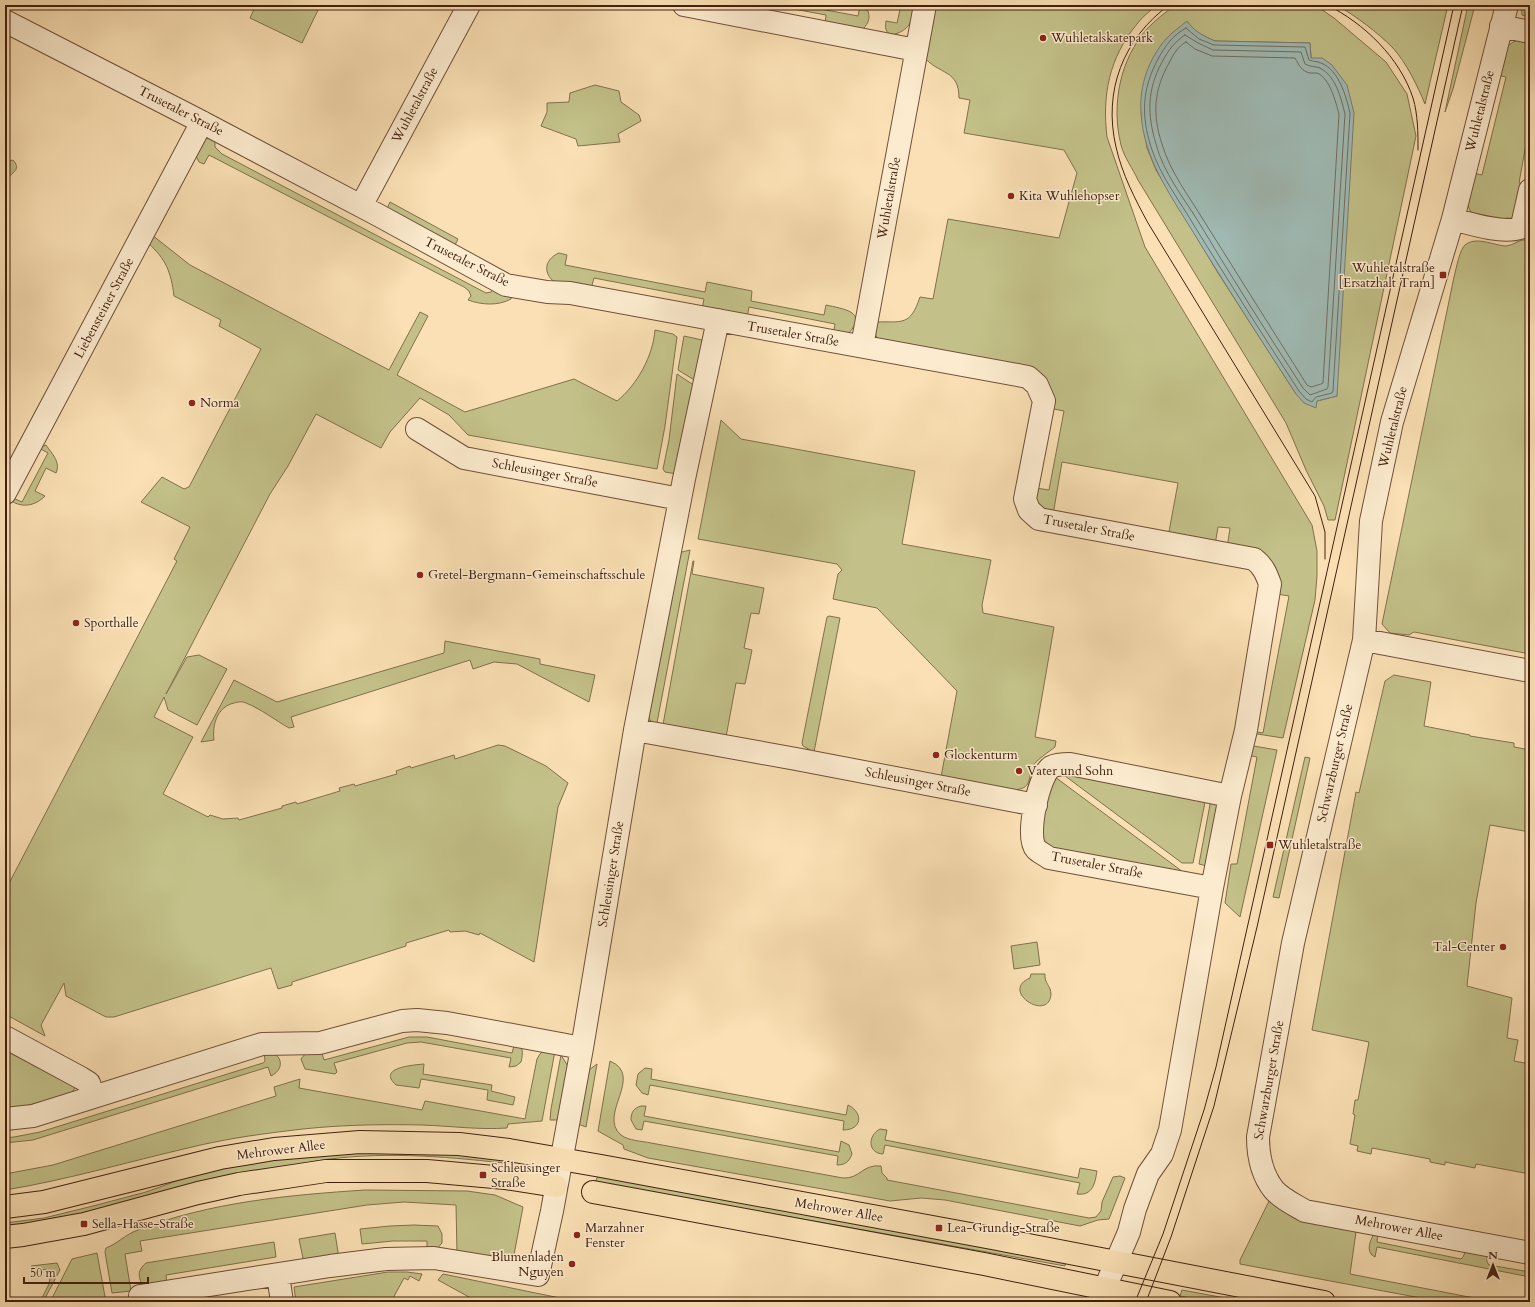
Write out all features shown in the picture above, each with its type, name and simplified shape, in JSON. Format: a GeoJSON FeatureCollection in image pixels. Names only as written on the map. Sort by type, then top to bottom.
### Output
{"type":"FeatureCollection","features":[{"type":"Feature","properties":{"kind":"main road","name":"Mehrower Allee"},"geometry":{"type":"LineString","coordinates":[[5,1207],[44,1202],[220,1158],[274,1149],[360,1142],[459,1144],[561,1158],[1324,1302]]}},
{"type":"Feature","properties":{"kind":"main road","name":"Mehrower Allee"},"geometry":{"type":"LineString","coordinates":[[5,1237],[84,1224],[190,1195],[240,1184],[326,1171],[427,1171],[505,1178],[556,1186]]}},
{"type":"Feature","properties":{"kind":"main road","name":"Mehrower Allee"},"geometry":{"type":"LineString","coordinates":[[593,1192],[984,1264],[1101,1295],[1170,1302]]}},
{"type":"Feature","properties":{"kind":"street","name":"Wuhletalstraße"},"geometry":{"type":"LineString","coordinates":[[361,206],[468,5]]}},
{"type":"Feature","properties":{"kind":"street"},"geometry":{"type":"LineString","coordinates":[[684,5],[916,50]]}},
{"type":"Feature","properties":{"kind":"street","name":"Wuhletalstraße"},"geometry":{"type":"LineString","coordinates":[[862,346],[925,5]]}},
{"type":"Feature","properties":{"kind":"street","name":"Wuhletalstraße"},"geometry":{"type":"LineString","coordinates":[[1364,640],[1371,521],[1392,422],[1453,219],[1507,5]]}},
{"type":"Feature","properties":{"kind":"street","name":"Trusetaler Straße"},"geometry":{"type":"LineString","coordinates":[[5,21],[202,122],[506,285],[547,292],[570,293],[1028,377],[1037,385],[1044,401],[1025,499],[1029,510],[1039,519],[1254,559],[1262,565],[1270,584],[1243,740],[1230,796],[1212,888],[1170,1130],[1162,1154],[1148,1174],[1135,1209],[1129,1232],[1116,1262]]}},
{"type":"Feature","properties":{"kind":"street"},"geometry":{"type":"LineString","coordinates":[[1501,26],[1530,32]]}},
{"type":"Feature","properties":{"kind":"street","name":"Liebensteiner Straße"},"geometry":{"type":"LineString","coordinates":[[5,493],[202,122]]}},
{"type":"Feature","properties":{"kind":"street"},"geometry":{"type":"LineString","coordinates":[[1453,219],[1500,229],[1512,230],[1520,228],[1530,190]]}},
{"type":"Feature","properties":{"kind":"street","name":"Schleusinger Straße"},"geometry":{"type":"LineString","coordinates":[[561,1158],[582,1048],[635,730],[680,499],[718,320]]}},
{"type":"Feature","properties":{"kind":"street","name":"Schleusinger Straße"},"geometry":{"type":"LineString","coordinates":[[417,429],[464,458],[680,499]]}},
{"type":"Feature","properties":{"kind":"street"},"geometry":{"type":"LineString","coordinates":[[1364,640],[1530,671]]}},
{"type":"Feature","properties":{"kind":"street","name":"Schwarzburger Straße"},"geometry":{"type":"LineString","coordinates":[[1274,1190],[1263,1170],[1258,1151],[1258,1137],[1293,943],[1364,640]]}},
{"type":"Feature","properties":{"kind":"street","name":"Schleusinger Straße"},"geometry":{"type":"LineString","coordinates":[[635,730],[1036,805]]}},
{"type":"Feature","properties":{"kind":"street","name":"Trusetaler Straße"},"geometry":{"type":"LineString","coordinates":[[1212,888],[1049,858],[1035,848],[1031,837],[1036,805],[1045,774],[1051,767],[1060,764],[1070,764],[1230,796]]}},
{"type":"Feature","properties":{"kind":"street"},"geometry":{"type":"LineString","coordinates":[[5,1119],[33,1116],[262,1044],[320,1043],[402,1021],[417,1020],[447,1023],[582,1048]]}},
{"type":"Feature","properties":{"kind":"street"},"geometry":{"type":"LineString","coordinates":[[5,1037],[81,1078],[89,1084],[93,1096]]}},
{"type":"Feature","properties":{"kind":"street"},"geometry":{"type":"LineString","coordinates":[[140,1296],[330,1266],[386,1259],[434,1258],[538,1275],[561,1158]]}},
{"type":"Feature","properties":{"kind":"street","name":"Mehrower Allee"},"geometry":{"type":"LineString","coordinates":[[1274,1190],[1285,1199],[1305,1211],[1530,1253]]}},
{"type":"Feature","properties":{"kind":"street"},"geometry":{"type":"LineString","coordinates":[[1101,1295],[1116,1262]]}},
{"type":"Feature","properties":{"kind":"street"},"geometry":{"type":"LineString","coordinates":[[278,1275],[282,1302]]}},
{"type":"Feature","properties":{"kind":"shaded area"},"geometry":{"type":"Polygon","coordinates":[[[256,5],[320,6],[302,43],[250,18],[256,5]]]}},
{"type":"Feature","properties":{"kind":"shaded area"},"geometry":{"type":"Polygon","coordinates":[[[772,5],[799,5],[858,16],[860,6],[868,11],[869,20],[861,31],[825,24],[826,15],[772,5]]]}},
{"type":"Feature","properties":{"kind":"shaded area"},"geometry":{"type":"Polygon","coordinates":[[[901,5],[915,5],[913,16],[903,31],[892,35],[886,30],[886,21],[897,23],[901,5]]]}},
{"type":"Feature","properties":{"kind":"shaded area"},"geometry":{"type":"Polygon","coordinates":[[[931,5],[1157,5],[1141,19],[1127,37],[1114,64],[1107,92],[1107,137],[1145,247],[1312,525],[1317,551],[1315,600],[1283,738],[1251,733],[1252,731],[1263,733],[1289,596],[1277,594],[1227,548],[1230,528],[1218,527],[1215,545],[1168,537],[1178,483],[1062,462],[1053,515],[1035,503],[1036,488],[1049,490],[1064,411],[1049,408],[1050,396],[881,341],[872,329],[876,322],[899,322],[909,318],[913,313],[920,297],[933,299],[948,219],[1059,238],[1077,173],[1064,150],[964,133],[970,100],[959,98],[956,82],[952,77],[930,63],[924,57],[931,5]]]}},
{"type":"Feature","properties":{"kind":"shaded area"},"geometry":{"type":"Polygon","coordinates":[[[1175,5],[1315,5],[1334,18],[1386,62],[1407,94],[1416,136],[1335,520],[1328,520],[1324,506],[1306,470],[1286,423],[1138,180],[1122,149],[1118,130],[1117,114],[1120,83],[1124,68],[1130,54],[1147,29],[1175,5]],[[1187,22],[1141,112],[1147,148],[1156,170],[1218,273],[1296,394],[1317,401],[1337,396],[1310,43],[1215,41],[1200,33],[1187,22]]]}},
{"type":"Feature","properties":{"kind":"shaded area"},"geometry":{"type":"Polygon","coordinates":[[[1337,5],[1448,5],[1425,104],[1419,89],[1403,61],[1393,48],[1366,25],[1337,5]]]}},
{"type":"Feature","properties":{"kind":"shaded area"},"geometry":{"type":"Polygon","coordinates":[[[1468,5],[1475,5],[1453,89],[1445,112],[1468,5]]]}},
{"type":"Feature","properties":{"kind":"shaded area"},"geometry":{"type":"Polygon","coordinates":[[[1521,5],[1530,5],[1530,18],[1522,15],[1521,5]]]}},
{"type":"Feature","properties":{"kind":"shaded area"},"geometry":{"type":"Polygon","coordinates":[[[1518,40],[1530,41],[1530,122],[1519,183],[1528,185],[1515,221],[1472,214],[1467,204],[1473,173],[1482,175],[1506,77],[1497,75],[1501,58],[1505,49],[1518,40]]]}},
{"type":"Feature","properties":{"kind":"shaded area"},"geometry":{"type":"Polygon","coordinates":[[[595,85],[619,91],[621,102],[639,115],[641,121],[618,134],[620,142],[578,146],[576,139],[541,126],[547,112],[547,103],[569,102],[570,93],[595,85]]]}},
{"type":"Feature","properties":{"kind":"shaded area"},"geometry":{"type":"Polygon","coordinates":[[[206,136],[215,141],[215,147],[222,154],[486,293],[491,292],[495,286],[512,296],[511,299],[495,304],[479,303],[468,300],[471,296],[469,291],[464,287],[209,155],[204,164],[199,162],[196,156],[206,136]]]}},
{"type":"Feature","properties":{"kind":"shaded area"},"geometry":{"type":"Polygon","coordinates":[[[13,160],[17,168],[8,178],[5,187],[5,162],[13,160]]]}},
{"type":"Feature","properties":{"kind":"shaded area"},"geometry":{"type":"Polygon","coordinates":[[[390,202],[458,239],[454,247],[386,211],[390,202]]]}},
{"type":"Feature","properties":{"kind":"shaded area"},"geometry":{"type":"Polygon","coordinates":[[[152,235],[190,265],[389,370],[420,312],[428,316],[397,375],[465,412],[574,379],[617,401],[631,387],[643,369],[651,350],[655,330],[673,334],[677,337],[665,426],[657,469],[468,435],[449,415],[420,398],[390,432],[381,448],[316,414],[288,466],[270,494],[166,694],[187,657],[199,655],[227,669],[197,725],[168,710],[164,697],[154,717],[193,737],[163,794],[208,817],[210,815],[223,819],[238,818],[239,820],[282,808],[282,806],[296,802],[297,804],[340,791],[339,788],[354,784],[355,786],[397,774],[396,771],[410,766],[411,768],[454,755],[455,759],[498,745],[505,746],[546,766],[568,783],[558,807],[534,962],[480,933],[479,935],[465,931],[450,932],[449,930],[406,943],[406,946],[292,982],[292,985],[278,989],[271,968],[114,1017],[106,1017],[66,996],[64,983],[41,1025],[45,1036],[5,1014],[5,891],[177,561],[174,559],[190,527],[141,502],[162,477],[184,489],[189,487],[261,349],[219,326],[221,320],[174,296],[167,266],[148,243],[152,235]]]}},
{"type":"Feature","properties":{"kind":"shaded area"},"geometry":{"type":"Polygon","coordinates":[[[1522,240],[1530,240],[1530,654],[1414,632],[1409,635],[1390,633],[1382,624],[1454,277],[1460,255],[1463,247],[1469,242],[1479,241],[1505,246],[1522,240]]]}},
{"type":"Feature","properties":{"kind":"shaded area"},"geometry":{"type":"Polygon","coordinates":[[[559,253],[567,255],[565,265],[705,292],[707,282],[752,291],[751,301],[824,315],[826,305],[851,312],[855,316],[856,320],[849,333],[833,335],[835,324],[749,307],[747,318],[702,309],[704,299],[594,278],[591,289],[564,286],[557,284],[552,280],[547,272],[550,260],[559,253]]]}},
{"type":"Feature","properties":{"kind":"shaded area"},"geometry":{"type":"Polygon","coordinates":[[[684,336],[702,340],[703,349],[696,381],[678,370],[684,336]]]}},
{"type":"Feature","properties":{"kind":"shaded area"},"geometry":{"type":"Polygon","coordinates":[[[677,374],[695,386],[677,474],[665,472],[663,469],[669,440],[677,374]]]}},
{"type":"Feature","properties":{"kind":"shaded area"},"geometry":{"type":"Polygon","coordinates":[[[721,420],[741,439],[915,471],[902,544],[991,560],[982,605],[983,613],[1054,627],[1035,737],[1056,741],[1055,747],[1040,758],[1033,766],[1027,785],[1024,788],[1013,790],[941,777],[957,691],[877,608],[833,599],[838,574],[842,570],[837,564],[698,539],[721,420]]]}},
{"type":"Feature","properties":{"kind":"shaded area"},"geometry":{"type":"Polygon","coordinates":[[[46,445],[57,462],[57,469],[56,473],[46,468],[35,491],[45,496],[37,502],[29,505],[20,505],[11,501],[13,498],[22,502],[48,453],[39,448],[46,445]]]}},
{"type":"Feature","properties":{"kind":"shaded area"},"geometry":{"type":"Polygon","coordinates":[[[690,550],[656,728],[649,717],[678,553],[690,550]]]}},
{"type":"Feature","properties":{"kind":"shaded area"},"geometry":{"type":"Polygon","coordinates":[[[693,561],[692,574],[764,588],[759,614],[751,613],[744,648],[752,650],[745,684],[736,683],[726,737],[662,730],[693,561]]]}},
{"type":"Feature","properties":{"kind":"shaded area"},"geometry":{"type":"Polygon","coordinates":[[[827,617],[840,618],[814,752],[803,746],[802,743],[827,617]]]}},
{"type":"Feature","properties":{"kind":"shaded area"},"geometry":{"type":"Polygon","coordinates":[[[445,641],[540,659],[540,664],[595,675],[589,702],[517,664],[494,662],[473,669],[470,660],[291,717],[294,727],[289,728],[252,705],[243,702],[234,703],[223,708],[217,717],[214,728],[214,740],[201,742],[234,680],[277,702],[444,653],[445,641]]]}},
{"type":"Feature","properties":{"kind":"shaded area"},"geometry":{"type":"Polygon","coordinates":[[[1394,675],[1431,682],[1424,726],[1470,736],[1514,743],[1514,747],[1530,750],[1530,832],[1490,825],[1476,903],[1467,986],[1512,998],[1507,1038],[1518,1040],[1514,1061],[1530,1064],[1530,1174],[1476,1164],[1475,1168],[1445,1162],[1445,1165],[1430,1162],[1430,1159],[1372,1148],[1371,1154],[1357,1151],[1358,1146],[1350,1144],[1355,1115],[1353,1114],[1355,1100],[1358,1100],[1369,1042],[1312,1030],[1356,792],[1359,793],[1385,681],[1394,675]]]}},
{"type":"Feature","properties":{"kind":"shaded area"},"geometry":{"type":"Polygon","coordinates":[[[1248,745],[1277,750],[1240,917],[1225,903],[1231,864],[1237,864],[1257,757],[1246,755],[1248,745]]]}},
{"type":"Feature","properties":{"kind":"shaded area"},"geometry":{"type":"Polygon","coordinates":[[[1305,757],[1310,758],[1279,898],[1273,897],[1305,757]]]}},
{"type":"Feature","properties":{"kind":"shaded area"},"geometry":{"type":"Polygon","coordinates":[[[1057,770],[1206,797],[1193,863],[1182,863],[1057,770]]]}},
{"type":"Feature","properties":{"kind":"shaded area"},"geometry":{"type":"Polygon","coordinates":[[[1051,774],[1183,872],[1050,851],[1038,830],[1051,774]]]}},
{"type":"Feature","properties":{"kind":"shaded area"},"geometry":{"type":"Polygon","coordinates":[[[1211,799],[1219,808],[1210,867],[1199,864],[1211,799]]]}},
{"type":"Feature","properties":{"kind":"shaded area"},"geometry":{"type":"Polygon","coordinates":[[[1037,942],[1040,965],[1014,969],[1011,946],[1037,942]]]}},
{"type":"Feature","properties":{"kind":"shaded area"},"geometry":{"type":"Polygon","coordinates":[[[1031,974],[1045,974],[1051,994],[1048,1002],[1043,1006],[1028,1002],[1022,996],[1020,990],[1022,984],[1030,978],[1031,974]]]}},
{"type":"Feature","properties":{"kind":"shaded area"},"geometry":{"type":"Polygon","coordinates":[[[409,1037],[427,1037],[512,1053],[515,1042],[521,1048],[522,1059],[516,1066],[509,1067],[511,1058],[421,1042],[407,1043],[334,1063],[337,1072],[335,1074],[305,1069],[301,1059],[307,1053],[312,1051],[321,1050],[324,1060],[409,1037]]]}},
{"type":"Feature","properties":{"kind":"shaded area"},"geometry":{"type":"Polygon","coordinates":[[[5,1044],[76,1084],[75,1088],[70,1095],[5,1111],[5,1044]]]}},
{"type":"Feature","properties":{"kind":"shaded area"},"geometry":{"type":"Polygon","coordinates":[[[264,1051],[275,1054],[280,1060],[279,1069],[271,1076],[268,1067],[33,1140],[5,1143],[5,1138],[40,1132],[263,1063],[265,1061],[264,1051]]]}},
{"type":"Feature","properties":{"kind":"shaded area"},"geometry":{"type":"Polygon","coordinates":[[[543,1051],[555,1051],[542,1121],[508,1124],[507,1128],[371,1125],[303,1129],[212,1143],[165,1153],[74,1176],[5,1190],[5,1174],[53,1165],[276,1096],[274,1087],[300,1079],[299,1088],[422,1110],[425,1101],[525,1119],[537,1059],[543,1051]]]}},
{"type":"Feature","properties":{"kind":"shaded area"},"geometry":{"type":"Polygon","coordinates":[[[561,1055],[569,1068],[560,1120],[550,1120],[551,1109],[561,1055]]]}},
{"type":"Feature","properties":{"kind":"shaded area"},"geometry":{"type":"Polygon","coordinates":[[[610,1061],[620,1068],[623,1076],[623,1086],[614,1117],[615,1127],[621,1135],[632,1140],[843,1178],[849,1178],[869,1167],[881,1166],[882,1173],[887,1180],[1089,1218],[1096,1217],[1101,1211],[1102,1202],[1113,1177],[1120,1176],[1125,1178],[1109,1219],[1098,1220],[1080,1226],[945,1200],[921,1198],[890,1201],[648,1158],[624,1149],[623,1145],[598,1131],[610,1061]]]}},
{"type":"Feature","properties":{"kind":"shaded area"},"geometry":{"type":"Polygon","coordinates":[[[424,1064],[423,1074],[492,1085],[491,1091],[515,1097],[513,1105],[487,1100],[488,1090],[421,1079],[419,1088],[396,1085],[391,1079],[391,1074],[399,1068],[424,1064]]]}},
{"type":"Feature","properties":{"kind":"shaded area"},"geometry":{"type":"Polygon","coordinates":[[[597,1064],[586,1127],[578,1124],[585,1076],[589,1070],[597,1064]]]}},
{"type":"Feature","properties":{"kind":"shaded area"},"geometry":{"type":"Polygon","coordinates":[[[645,1068],[652,1069],[651,1079],[846,1115],[848,1105],[857,1112],[859,1120],[854,1127],[843,1130],[844,1121],[650,1085],[648,1095],[642,1093],[636,1085],[638,1074],[645,1068]]]}},
{"type":"Feature","properties":{"kind":"shaded area"},"geometry":{"type":"Polygon","coordinates":[[[646,1106],[644,1116],[839,1152],[841,1141],[849,1145],[852,1154],[850,1159],[846,1162],[837,1165],[838,1156],[644,1121],[642,1130],[636,1129],[631,1120],[632,1113],[636,1108],[646,1106]]]}},
{"type":"Feature","properties":{"kind":"shaded area"},"geometry":{"type":"Polygon","coordinates":[[[880,1129],[887,1130],[885,1140],[1078,1178],[1080,1168],[1097,1171],[1094,1184],[1090,1191],[1087,1193],[1077,1194],[1080,1183],[885,1145],[883,1154],[878,1153],[874,1151],[872,1147],[871,1139],[880,1129]]]}},
{"type":"Feature","properties":{"kind":"shaded area"},"geometry":{"type":"Polygon","coordinates":[[[390,1150],[503,1158],[503,1163],[456,1158],[386,1155],[316,1161],[81,1215],[5,1228],[5,1223],[44,1218],[97,1205],[146,1192],[201,1172],[252,1161],[390,1150]]]}},
{"type":"Feature","properties":{"kind":"shaded area"},"geometry":{"type":"Polygon","coordinates":[[[598,1176],[1066,1260],[1065,1266],[595,1182],[598,1176]]]}},
{"type":"Feature","properties":{"kind":"shaded area"},"geometry":{"type":"Polygon","coordinates":[[[365,1190],[467,1191],[495,1195],[523,1207],[513,1260],[457,1254],[456,1205],[404,1202],[367,1205],[140,1241],[142,1251],[125,1254],[131,1291],[112,1293],[105,1252],[106,1248],[134,1232],[165,1220],[221,1206],[279,1197],[365,1190]]]}},
{"type":"Feature","properties":{"kind":"shaded area"},"geometry":{"type":"Polygon","coordinates":[[[1271,1197],[1351,1227],[1356,1232],[1350,1274],[1495,1302],[1442,1302],[1240,1264],[1240,1260],[1271,1197]]]}},
{"type":"Feature","properties":{"kind":"shaded area"},"geometry":{"type":"Polygon","coordinates":[[[414,1225],[438,1226],[442,1234],[442,1243],[435,1251],[427,1250],[427,1241],[393,1241],[362,1244],[360,1229],[414,1225]]]}},
{"type":"Feature","properties":{"kind":"shaded area"},"geometry":{"type":"Polygon","coordinates":[[[1378,1232],[1377,1242],[1461,1259],[1466,1250],[1487,1254],[1487,1262],[1489,1265],[1530,1272],[1530,1277],[1377,1247],[1375,1257],[1370,1253],[1369,1247],[1374,1234],[1378,1232]]]}},
{"type":"Feature","properties":{"kind":"shaded area"},"geometry":{"type":"Polygon","coordinates":[[[335,1233],[339,1258],[304,1263],[299,1239],[335,1233]]]}},
{"type":"Feature","properties":{"kind":"shaded area"},"geometry":{"type":"Polygon","coordinates":[[[274,1242],[276,1257],[166,1275],[167,1285],[146,1289],[139,1276],[139,1272],[146,1263],[274,1242]]]}},
{"type":"Feature","properties":{"kind":"shaded area"},"geometry":{"type":"Polygon","coordinates":[[[97,1253],[106,1302],[50,1302],[72,1259],[97,1253]]]}},
{"type":"Feature","properties":{"kind":"shaded area"},"geometry":{"type":"Polygon","coordinates":[[[57,1263],[60,1270],[43,1302],[40,1302],[49,1284],[51,1271],[31,1266],[57,1263]]]}},
{"type":"Feature","properties":{"kind":"shaded area"},"geometry":{"type":"Polygon","coordinates":[[[388,1272],[422,1274],[419,1281],[410,1276],[408,1280],[404,1278],[391,1302],[296,1302],[294,1287],[388,1272]]]}},
{"type":"Feature","properties":{"kind":"shaded area"},"geometry":{"type":"Polygon","coordinates":[[[443,1274],[560,1298],[559,1302],[478,1302],[438,1280],[443,1274]]]}},
{"type":"Feature","properties":{"kind":"shaded area"},"geometry":{"type":"Polygon","coordinates":[[[1182,1290],[1247,1302],[1214,1302],[1180,1296],[1182,1290]]]}},
{"type":"Feature","properties":{"kind":"water"},"geometry":{"type":"Polygon","coordinates":[[[1187,21],[1199,33],[1215,41],[1310,43],[1311,58],[1322,58],[1332,65],[1347,85],[1354,113],[1337,396],[1317,401],[1316,408],[1304,403],[1296,394],[1271,356],[1170,195],[1161,179],[1147,147],[1141,112],[1142,92],[1146,73],[1155,55],[1166,39],[1187,21]]]}},
{"type":"Feature","properties":{"kind":"tram line"},"geometry":{"type":"LineString","coordinates":[[1169,5],[1139,34],[1120,68],[1112,106],[1116,147],[1129,186],[1148,223],[1315,496],[1325,532],[1325,559]]}},
{"type":"Feature","properties":{"kind":"tram line"},"geometry":{"type":"LineString","coordinates":[[1327,5],[1341,13],[1367,32],[1379,43],[1399,69],[1407,83],[1415,104],[1418,150]]}},
{"type":"Feature","properties":{"kind":"tram line"},"geometry":{"type":"LineString","coordinates":[[1135,1302],[1163,1234],[1204,1110],[1216,1067],[1454,5]]}},
{"type":"Feature","properties":{"kind":"tram line"},"geometry":{"type":"LineString","coordinates":[[1146,1302],[1171,1237],[1214,1106],[1257,927],[1463,5]]}},
{"type":"Feature","properties":{"kind":"place","name":"Wuhletalskatepark"},"geometry":{"type":"Point","coordinates":[1043,38]}},
{"type":"Feature","properties":{"kind":"place","name":"Kita Wuhlehopser"},"geometry":{"type":"Point","coordinates":[1011,196]}},
{"type":"Feature","properties":{"kind":"place","name":"Wuhletalstraße [Ersatzhalt Tram]"},"geometry":{"type":"Point","coordinates":[1443,275]}},
{"type":"Feature","properties":{"kind":"place","name":"Norma"},"geometry":{"type":"Point","coordinates":[192,403]}},
{"type":"Feature","properties":{"kind":"place","name":"Gretel-Bergmann-Gemeinschaftsschule"},"geometry":{"type":"Point","coordinates":[420,575]}},
{"type":"Feature","properties":{"kind":"place","name":"Sporthalle"},"geometry":{"type":"Point","coordinates":[76,623]}},
{"type":"Feature","properties":{"kind":"place","name":"Glockenturm"},"geometry":{"type":"Point","coordinates":[936,755]}},
{"type":"Feature","properties":{"kind":"place","name":"Vater und Sohn"},"geometry":{"type":"Point","coordinates":[1019,771]}},
{"type":"Feature","properties":{"kind":"place","name":"Wuhletalstraße"},"geometry":{"type":"Point","coordinates":[1270,845]}},
{"type":"Feature","properties":{"kind":"place","name":"Tal-Center"},"geometry":{"type":"Point","coordinates":[1503,947]}},
{"type":"Feature","properties":{"kind":"place","name":"Schleusinger Straße"},"geometry":{"type":"Point","coordinates":[483,1175]}},
{"type":"Feature","properties":{"kind":"place","name":"Sella-Hasse-Straße"},"geometry":{"type":"Point","coordinates":[84,1224]}},
{"type":"Feature","properties":{"kind":"place","name":"Lea-Grundig-Straße"},"geometry":{"type":"Point","coordinates":[939,1228]}},
{"type":"Feature","properties":{"kind":"place","name":"Marzahner Fenster"},"geometry":{"type":"Point","coordinates":[577,1235]}},
{"type":"Feature","properties":{"kind":"place","name":"Blumenladen Nguyen"},"geometry":{"type":"Point","coordinates":[572,1264]}}]}
